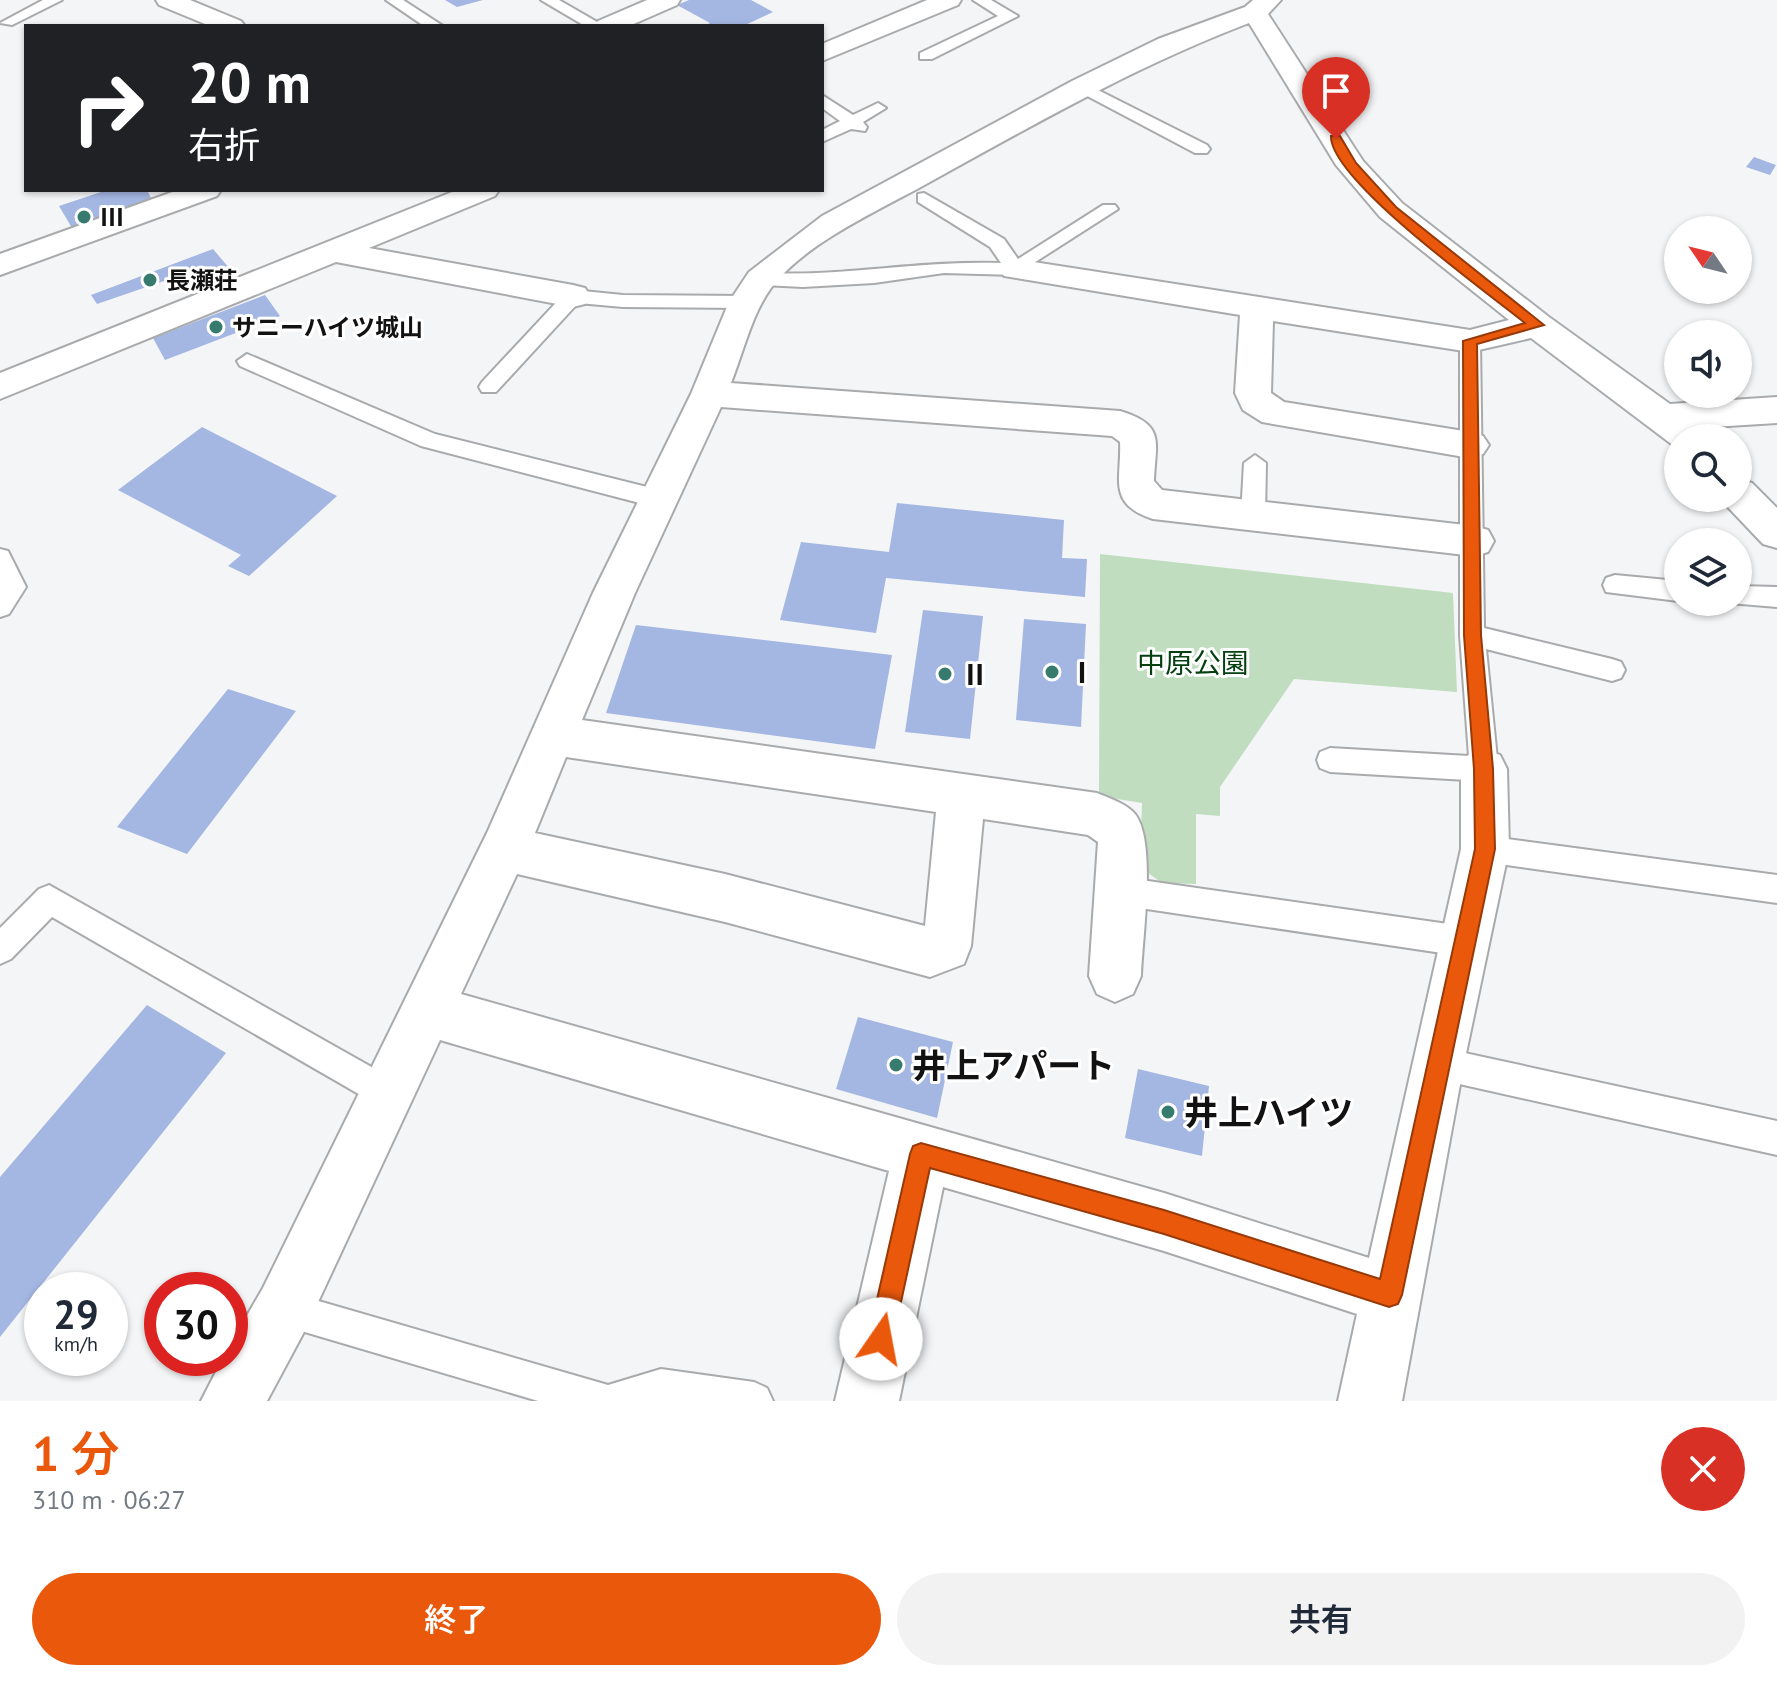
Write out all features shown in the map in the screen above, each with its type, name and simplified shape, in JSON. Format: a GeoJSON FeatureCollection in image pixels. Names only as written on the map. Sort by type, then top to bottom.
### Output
{"type":"FeatureCollection","features":[{"type":"Feature","properties":{"kind":"street"},"geometry":{"type":"LineString","coordinates":[[168,0],[227,24]]}},
{"type":"Feature","properties":{"kind":"street"},"geometry":{"type":"LineString","coordinates":[[612,24],[668,0]]}},
{"type":"Feature","properties":{"kind":"street"},"geometry":{"type":"LineString","coordinates":[[824,52],[949,0]]}},
{"type":"Feature","properties":{"kind":"street"},"geometry":{"type":"LineString","coordinates":[[874,5],[901,19]]}},
{"type":"Feature","properties":{"kind":"street"},"geometry":{"type":"LineString","coordinates":[[233,1401],[284,1309],[504,849],[614,593],[709,394],[754,291],[786,256],[833,223],[1082,87],[1167,45],[1262,6],[1351,165],[1391,210],[1669,424]]}},
{"type":"Feature","properties":{"kind":"street"},"geometry":{"type":"LineString","coordinates":[[0,265],[201,192]]}},
{"type":"Feature","properties":{"kind":"street"},"geometry":{"type":"LineString","coordinates":[[0,387],[479,192]]}},
{"type":"Feature","properties":{"kind":"street"},"geometry":{"type":"LineString","coordinates":[[330,251],[573,296]]}},
{"type":"Feature","properties":{"kind":"street"},"geometry":{"type":"LineString","coordinates":[[1015,269],[1470,341],[1537,325]]}},
{"type":"Feature","properties":{"kind":"street"},"geometry":{"type":"LineString","coordinates":[[1257,307],[1253,393],[1264,408],[1275,413],[1470,445]]}},
{"type":"Feature","properties":{"kind":"street"},"geometry":{"type":"LineString","coordinates":[[709,394],[1120,424],[1138,436],[1134,486],[1141,496],[1166,507],[1474,541]]}},
{"type":"Feature","properties":{"kind":"street"},"geometry":{"type":"LineString","coordinates":[[1691,424],[1777,410]]}},
{"type":"Feature","properties":{"kind":"street"},"geometry":{"type":"LineString","coordinates":[[1752,507],[1777,533]]}},
{"type":"Feature","properties":{"kind":"street"},"geometry":{"type":"LineString","coordinates":[[552,735],[1097,815],[1109,820],[1118,829],[1122,841],[1115,976]]}},
{"type":"Feature","properties":{"kind":"street"},"geometry":{"type":"LineString","coordinates":[[1370,1401],[1462,941],[1485,849],[1484,769]]}},
{"type":"Feature","properties":{"kind":"street"},"geometry":{"type":"LineString","coordinates":[[504,849],[725,898],[930,952],[946,946],[949,936],[961,796]]}},
{"type":"Feature","properties":{"kind":"street"},"geometry":{"type":"LineString","coordinates":[[427,1010],[1164,1222],[1389,1295]]}},
{"type":"Feature","properties":{"kind":"street"},"geometry":{"type":"LineString","coordinates":[[867,1401],[921,1154]]}},
{"type":"Feature","properties":{"kind":"lane"},"geometry":{"type":"LineString","coordinates":[[3,20],[55,0]]}},
{"type":"Feature","properties":{"kind":"lane"},"geometry":{"type":"LineString","coordinates":[[393,0],[432,24]]}},
{"type":"Feature","properties":{"kind":"lane"},"geometry":{"type":"LineString","coordinates":[[548,0],[592,24]]}},
{"type":"Feature","properties":{"kind":"lane"},"geometry":{"type":"LineString","coordinates":[[980,0],[1010,16]]}},
{"type":"Feature","properties":{"kind":"lane"},"geometry":{"type":"LineString","coordinates":[[926,56],[1030,7]]}},
{"type":"Feature","properties":{"kind":"lane"},"geometry":{"type":"LineString","coordinates":[[3,20],[24,27]]}},
{"type":"Feature","properties":{"kind":"lane"},"geometry":{"type":"LineString","coordinates":[[1082,87],[1201,149]]}},
{"type":"Feature","properties":{"kind":"lane"},"geometry":{"type":"LineString","coordinates":[[824,101],[856,124]]}},
{"type":"Feature","properties":{"kind":"lane"},"geometry":{"type":"LineString","coordinates":[[824,136],[856,124],[878,108]]}},
{"type":"Feature","properties":{"kind":"lane"},"geometry":{"type":"LineString","coordinates":[[924,198],[997,243],[1015,269]]}},
{"type":"Feature","properties":{"kind":"lane"},"geometry":{"type":"LineString","coordinates":[[489,387],[573,296],[648,302],[754,291],[803,281],[860,278],[944,267],[1015,269],[1109,209]]}},
{"type":"Feature","properties":{"kind":"lane"},"geometry":{"type":"LineString","coordinates":[[1330,760],[1484,769],[1472,635],[1474,541],[1470,341]]}},
{"type":"Feature","properties":{"kind":"lane"},"geometry":{"type":"LineString","coordinates":[[247,361],[429,440],[659,499]]}},
{"type":"Feature","properties":{"kind":"lane"},"geometry":{"type":"LineString","coordinates":[[1253,516],[1255,463]]}},
{"type":"Feature","properties":{"kind":"lane"},"geometry":{"type":"LineString","coordinates":[[0,558],[14,587],[0,607]]}},
{"type":"Feature","properties":{"kind":"lane"},"geometry":{"type":"LineString","coordinates":[[1615,585],[1664,590]]}},
{"type":"Feature","properties":{"kind":"lane"},"geometry":{"type":"LineString","coordinates":[[1752,596],[1777,597]]}},
{"type":"Feature","properties":{"kind":"lane"},"geometry":{"type":"LineString","coordinates":[[1472,635],[1612,670]]}},
{"type":"Feature","properties":{"kind":"lane"},"geometry":{"type":"LineString","coordinates":[[1485,849],[1777,889]]}},
{"type":"Feature","properties":{"kind":"lane"},"geometry":{"type":"LineString","coordinates":[[1120,891],[1462,941]]}},
{"type":"Feature","properties":{"kind":"lane"},"geometry":{"type":"LineString","coordinates":[[0,949],[49,899],[387,1093]]}},
{"type":"Feature","properties":{"kind":"lane"},"geometry":{"type":"LineString","coordinates":[[1437,1063],[1777,1138]]}},
{"type":"Feature","properties":{"kind":"lane"},"geometry":{"type":"LineString","coordinates":[[284,1309],[602,1401]]}},
{"type":"Feature","properties":{"kind":"lane"},"geometry":{"type":"LineString","coordinates":[[613,1401],[661,1388],[754,1401]]}},
{"type":"Feature","properties":{"kind":"green space","name":"中原公園"},"geometry":{"type":"Polygon","coordinates":[[[1100,554],[1453,593],[1457,692],[1294,679],[1220,787],[1220,816],[1196,814],[1196,884],[1162,883],[1140,867],[1142,803],[1099,796],[1100,554]]]}},
{"type":"Feature","properties":{"kind":"building"},"geometry":{"type":"Polygon","coordinates":[[[445,0],[483,0],[457,7],[445,0]]]}},
{"type":"Feature","properties":{"kind":"building"},"geometry":{"type":"Polygon","coordinates":[[[689,0],[751,0],[773,12],[747,24],[708,24],[677,5],[689,0]]]}},
{"type":"Feature","properties":{"kind":"building"},"geometry":{"type":"Polygon","coordinates":[[[1754,157],[1776,165],[1770,175],[1746,167],[1754,157]]]}},
{"type":"Feature","properties":{"kind":"building","name":"Ⅲ"},"geometry":{"type":"Polygon","coordinates":[[[101,192],[148,192],[152,200],[72,228],[59,206],[101,192]]]}},
{"type":"Feature","properties":{"kind":"building","name":"長瀬荘"},"geometry":{"type":"Polygon","coordinates":[[[213,249],[235,275],[204,287],[193,271],[97,304],[91,295],[213,249]]]}},
{"type":"Feature","properties":{"kind":"building","name":"サニーハイツ城山"},"geometry":{"type":"Polygon","coordinates":[[[265,295],[280,316],[165,360],[153,338],[265,295]]]}},
{"type":"Feature","properties":{"kind":"building"},"geometry":{"type":"Polygon","coordinates":[[[202,427],[337,496],[249,576],[228,566],[241,555],[118,490],[202,427]]]}},
{"type":"Feature","properties":{"kind":"building"},"geometry":{"type":"Polygon","coordinates":[[[897,503],[1064,520],[1062,558],[1087,559],[1085,597],[886,578],[876,633],[780,620],[801,542],[889,552],[897,503]]]}},
{"type":"Feature","properties":{"kind":"building","name":"Ⅱ"},"geometry":{"type":"Polygon","coordinates":[[[923,610],[983,616],[970,739],[905,732],[923,610]]]}},
{"type":"Feature","properties":{"kind":"building","name":"Ⅰ"},"geometry":{"type":"Polygon","coordinates":[[[1024,619],[1086,624],[1081,727],[1016,720],[1024,619]]]}},
{"type":"Feature","properties":{"kind":"building"},"geometry":{"type":"Polygon","coordinates":[[[636,625],[892,655],[875,749],[606,713],[636,625]]]}},
{"type":"Feature","properties":{"kind":"building"},"geometry":{"type":"Polygon","coordinates":[[[228,689],[296,711],[187,854],[117,827],[228,689]]]}},
{"type":"Feature","properties":{"kind":"building"},"geometry":{"type":"Polygon","coordinates":[[[147,1005],[226,1053],[52,1272],[24,1272],[24,1307],[0,1337],[0,1177],[147,1005]]]}},
{"type":"Feature","properties":{"kind":"building","name":"井上アパート"},"geometry":{"type":"Polygon","coordinates":[[[858,1017],[953,1042],[937,1118],[836,1089],[858,1017]]]}},
{"type":"Feature","properties":{"kind":"building","name":"井上ハイツ"},"geometry":{"type":"Polygon","coordinates":[[[1138,1069],[1209,1086],[1202,1156],[1125,1138],[1138,1069]]]}},
{"type":"Feature","properties":{"kind":"place","name":"Ⅲ"},"geometry":{"type":"Point","coordinates":[84,217]}},
{"type":"Feature","properties":{"kind":"place","name":"長瀬荘"},"geometry":{"type":"Point","coordinates":[150,280]}},
{"type":"Feature","properties":{"kind":"place","name":"サニーハイツ城山"},"geometry":{"type":"Point","coordinates":[216,327]}},
{"type":"Feature","properties":{"kind":"place","name":"Ⅰ"},"geometry":{"type":"Point","coordinates":[1052,672]}},
{"type":"Feature","properties":{"kind":"place","name":"Ⅱ"},"geometry":{"type":"Point","coordinates":[945,674]}},
{"type":"Feature","properties":{"kind":"place","name":"井上アパート"},"geometry":{"type":"Point","coordinates":[896,1065]}},
{"type":"Feature","properties":{"kind":"place","name":"井上ハイツ"},"geometry":{"type":"Point","coordinates":[1168,1112]}},
{"type":"Feature","properties":{"kind":"route"},"geometry":{"type":"LineString","coordinates":[[881,1339],[921,1154],[1164,1222],[1389,1295],[1462,941],[1485,849],[1484,769],[1472,635],[1474,541],[1470,341],[1537,325],[1391,210],[1351,165],[1336,139]]}}]}
